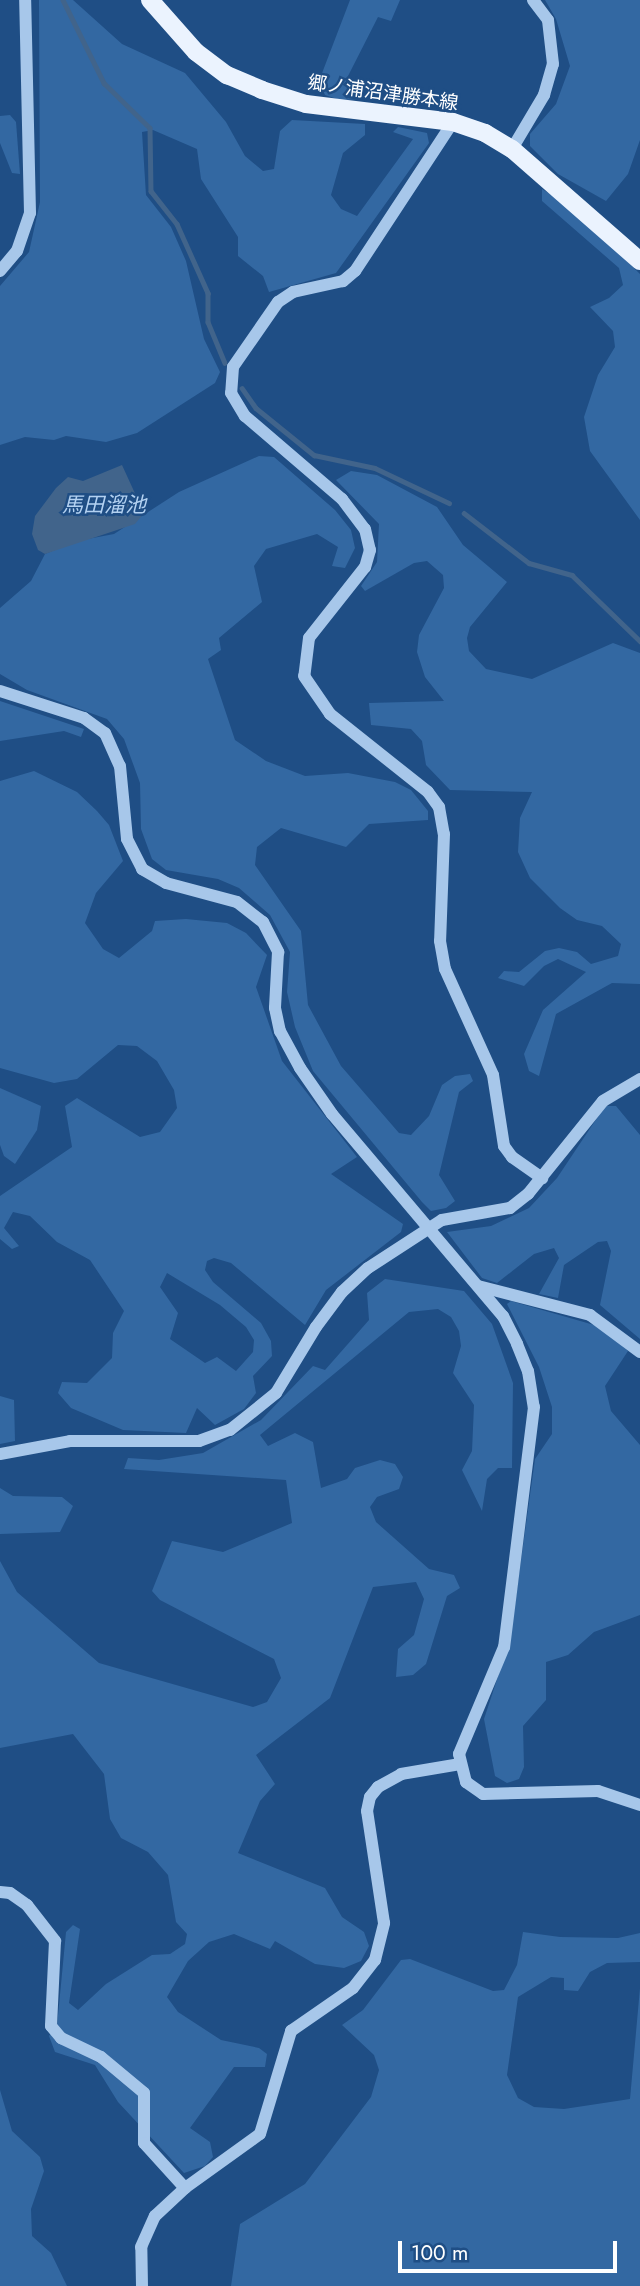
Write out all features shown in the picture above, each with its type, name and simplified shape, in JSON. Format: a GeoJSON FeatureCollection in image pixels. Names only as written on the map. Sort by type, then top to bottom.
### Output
{"type":"FeatureCollection","features":[{"type":"Feature","properties":{"kind":"main road","name":"郷ノ浦沼津勝本線"},"geometry":{"type":"LineString","coordinates":[[150,0],[195,52],[227,75],[262,90],[306,104],[453,122],[512,149],[640,261]]}},
{"type":"Feature","properties":{"kind":"street"},"geometry":{"type":"LineString","coordinates":[[0,271],[17,251],[30,213],[25,0]]}},
{"type":"Feature","properties":{"kind":"street"},"geometry":{"type":"LineString","coordinates":[[512,149],[544,95],[553,64],[548,20],[533,0]]}},
{"type":"Feature","properties":{"kind":"street"},"geometry":{"type":"LineString","coordinates":[[453,122],[355,271],[343,281],[293,292],[278,302],[233,368],[231,393],[245,416],[342,499],[365,529],[370,550],[365,567],[309,638],[304,676],[330,713],[428,792],[439,807],[444,834],[440,941],[445,969],[493,1075],[504,1146],[512,1157],[542,1178]]}},
{"type":"Feature","properties":{"kind":"street"},"geometry":{"type":"LineString","coordinates":[[0,691],[84,718],[105,733],[120,766],[128,839],[142,869],[166,883],[237,902],[263,922],[278,952],[278,1020],[300,1068],[332,1114],[503,1316],[517,1344],[528,1371],[534,1407],[503,1647],[469,1722],[460,1764],[466,1782],[483,1794],[598,1791],[640,1805]]}},
{"type":"Feature","properties":{"kind":"street"},"geometry":{"type":"LineString","coordinates":[[0,1454],[70,1441],[199,1441],[230,1430],[276,1393],[342,1292],[368,1268],[429,1227],[510,1208],[542,1178],[603,1101],[619,1087],[640,1079]]}},
{"type":"Feature","properties":{"kind":"street"},"geometry":{"type":"LineString","coordinates":[[477,1286],[590,1315],[640,1352]]}},
{"type":"Feature","properties":{"kind":"street"},"geometry":{"type":"LineString","coordinates":[[142,2286],[141,2247],[147,2228],[185,2188],[260,2134],[268,2121],[280,2056],[291,2031],[353,1988],[376,1960],[384,1923],[367,1811],[370,1797],[377,1787],[401,1774],[460,1764]]}},
{"type":"Feature","properties":{"kind":"street"},"geometry":{"type":"LineString","coordinates":[[0,1892],[27,1905],[55,1941],[51,2026],[61,2038],[101,2057],[144,2093],[144,2143],[185,2188]]}},
{"type":"Feature","properties":{"kind":"shaded area"},"geometry":{"type":"Polygon","coordinates":[[[39,0],[73,0],[122,44],[185,73],[226,122],[245,156],[263,171],[274,169],[280,131],[292,120],[365,124],[365,135],[343,153],[331,195],[341,209],[357,216],[413,139],[393,132],[398,127],[427,133],[429,143],[336,273],[269,292],[263,276],[238,256],[238,237],[201,179],[197,149],[153,130],[142,132],[146,195],[171,227],[186,261],[204,339],[220,372],[215,383],[137,433],[106,442],[66,436],[54,440],[25,437],[0,445],[0,286],[29,252],[40,202],[39,0]]]}},
{"type":"Feature","properties":{"kind":"shaded area"},"geometry":{"type":"Polygon","coordinates":[[[350,0],[400,0],[391,21],[378,17],[347,78],[364,90],[361,99],[340,100],[325,95],[319,81],[350,0]]]}},
{"type":"Feature","properties":{"kind":"shaded area"},"geometry":{"type":"Polygon","coordinates":[[[545,0],[640,0],[640,140],[628,174],[606,201],[558,174],[530,146],[530,134],[556,104],[570,66],[556,19],[545,0]]]}},
{"type":"Feature","properties":{"kind":"shaded area"},"geometry":{"type":"Polygon","coordinates":[[[10,115],[16,122],[20,174],[12,173],[0,143],[0,116],[10,115]]]}},
{"type":"Feature","properties":{"kind":"shaded area"},"geometry":{"type":"Polygon","coordinates":[[[542,189],[573,208],[640,274],[640,520],[590,451],[584,417],[598,375],[615,347],[613,331],[590,307],[609,298],[623,285],[619,268],[542,201],[542,189]]]}},
{"type":"Feature","properties":{"kind":"shaded area"},"geometry":{"type":"Polygon","coordinates":[[[259,456],[274,457],[335,510],[351,530],[355,548],[345,568],[332,566],[338,547],[317,534],[266,549],[254,566],[262,602],[219,638],[221,650],[208,659],[235,740],[266,761],[305,776],[348,773],[395,782],[411,790],[428,811],[428,820],[369,824],[346,847],[281,828],[257,847],[255,865],[301,931],[308,1005],[341,1066],[399,1133],[411,1135],[429,1116],[442,1085],[455,1076],[470,1074],[473,1081],[459,1092],[439,1175],[455,1201],[446,1208],[431,1211],[422,1202],[313,1071],[295,1027],[287,992],[290,952],[270,915],[239,888],[218,879],[166,870],[152,859],[141,829],[140,783],[124,739],[107,719],[27,690],[0,674],[0,608],[31,581],[45,554],[77,541],[114,534],[179,492],[259,456]]]}},
{"type":"Feature","properties":{"kind":"shaded area"},"geometry":{"type":"Polygon","coordinates":[[[351,471],[377,475],[437,507],[463,545],[507,582],[470,627],[467,638],[469,651],[486,669],[532,679],[613,643],[640,653],[640,984],[612,983],[556,1014],[539,1076],[529,1071],[524,1054],[543,1010],[586,972],[558,959],[544,966],[524,986],[498,978],[504,971],[519,972],[545,951],[559,948],[577,952],[591,964],[618,956],[621,944],[602,926],[577,920],[560,908],[530,878],[518,852],[520,818],[532,792],[450,790],[426,765],[422,741],[411,729],[371,725],[369,703],[444,701],[425,677],[417,652],[419,635],[444,588],[443,575],[427,561],[414,563],[365,591],[361,586],[377,562],[379,524],[336,480],[351,471]]]}},
{"type":"Feature","properties":{"kind":"shaded area"},"geometry":{"type":"Polygon","coordinates":[[[0,701],[84,729],[81,737],[64,731],[0,741],[0,701]]]}},
{"type":"Feature","properties":{"kind":"shaded area"},"geometry":{"type":"Polygon","coordinates":[[[34,771],[77,792],[109,825],[123,861],[96,893],[85,923],[103,949],[119,958],[152,931],[155,921],[186,919],[227,923],[246,933],[267,955],[256,987],[282,1061],[357,1157],[331,1174],[403,1224],[401,1232],[326,1290],[305,1325],[231,1263],[214,1258],[207,1261],[205,1270],[213,1282],[261,1323],[271,1341],[272,1356],[253,1376],[256,1393],[244,1409],[215,1425],[197,1408],[186,1433],[123,1430],[71,1408],[58,1393],[62,1382],[87,1383],[112,1358],[113,1333],[124,1311],[90,1260],[57,1242],[30,1216],[13,1212],[4,1228],[19,1246],[12,1249],[0,1239],[0,1196],[72,1147],[65,1106],[77,1098],[140,1137],[160,1132],[177,1108],[174,1090],[157,1061],[137,1046],[118,1045],[77,1079],[54,1083],[0,1068],[0,781],[34,771]],[[167,1273],[160,1287],[178,1313],[170,1339],[205,1363],[217,1357],[236,1371],[253,1352],[254,1340],[246,1327],[220,1305],[167,1273]]]}},
{"type":"Feature","properties":{"kind":"shaded area"},"geometry":{"type":"Polygon","coordinates":[[[0,1088],[41,1106],[37,1130],[15,1164],[4,1156],[0,1145],[0,1088]]]}},
{"type":"Feature","properties":{"kind":"shaded area"},"geometry":{"type":"Polygon","coordinates":[[[605,1106],[616,1106],[640,1135],[640,1339],[600,1305],[611,1251],[607,1241],[598,1242],[564,1265],[558,1298],[539,1294],[559,1258],[554,1248],[534,1254],[497,1283],[482,1278],[447,1232],[491,1226],[529,1208],[557,1178],[605,1106]]]}},
{"type":"Feature","properties":{"kind":"shaded area"},"geometry":{"type":"Polygon","coordinates":[[[385,1279],[464,1291],[492,1324],[513,1383],[512,1468],[498,1468],[487,1479],[482,1511],[462,1470],[472,1451],[474,1405],[453,1373],[461,1346],[459,1331],[451,1317],[438,1309],[409,1312],[260,1435],[268,1446],[295,1433],[313,1442],[321,1488],[347,1479],[355,1468],[380,1460],[395,1464],[403,1477],[399,1489],[377,1497],[370,1507],[376,1522],[429,1569],[454,1575],[460,1588],[447,1596],[426,1664],[413,1675],[396,1677],[398,1649],[414,1635],[424,1599],[416,1582],[373,1587],[330,1698],[256,1755],[275,1784],[260,1801],[238,1853],[325,1888],[342,1917],[364,1932],[369,1946],[361,1961],[344,1968],[315,1964],[275,1941],[270,1949],[234,1934],[209,1942],[188,1961],[167,1997],[178,2012],[221,2040],[259,2048],[267,2054],[265,2067],[234,2067],[190,2128],[210,2142],[213,2157],[205,2166],[184,2173],[118,2102],[95,2065],[55,2052],[49,2036],[57,2026],[66,1932],[73,1925],[80,1929],[69,2003],[78,2010],[106,1984],[152,1955],[170,1954],[185,1944],[187,1934],[176,1922],[168,1875],[148,1852],[121,1838],[110,1819],[104,1774],[73,1734],[0,1748],[0,1561],[17,1592],[99,1663],[253,1707],[267,1702],[281,1678],[274,1659],[160,1600],[152,1591],[172,1541],[223,1552],[292,1523],[286,1480],[124,1469],[128,1458],[159,1460],[203,1453],[261,1420],[313,1366],[325,1370],[369,1320],[367,1293],[385,1279]]]}},
{"type":"Feature","properties":{"kind":"shaded area"},"geometry":{"type":"Polygon","coordinates":[[[511,1301],[601,1327],[628,1351],[605,1386],[611,1411],[640,1445],[640,1615],[594,1632],[568,1655],[546,1662],[546,1700],[523,1726],[524,1767],[519,1779],[507,1783],[495,1776],[484,1719],[510,1640],[535,1459],[552,1434],[552,1407],[539,1367],[507,1304],[511,1301]]]}},
{"type":"Feature","properties":{"kind":"shaded area"},"geometry":{"type":"Polygon","coordinates":[[[0,1396],[14,1400],[15,1441],[0,1444],[0,1396]]]}},
{"type":"Feature","properties":{"kind":"shaded area"},"geometry":{"type":"Polygon","coordinates":[[[0,1488],[13,1496],[62,1497],[73,1506],[60,1532],[0,1534],[0,1488]]]}},
{"type":"Feature","properties":{"kind":"shaded area"},"geometry":{"type":"Polygon","coordinates":[[[523,1932],[560,1937],[618,1938],[640,1933],[640,1962],[607,1963],[590,1972],[578,1991],[564,1990],[564,1978],[551,1977],[518,1997],[507,2075],[518,2098],[534,2107],[564,2109],[630,2099],[640,1988],[640,2286],[231,2286],[240,2224],[305,2184],[371,2097],[379,2070],[374,2055],[342,2025],[363,2010],[401,1960],[410,1959],[493,1991],[504,1990],[517,1965],[523,1932]]]}},
{"type":"Feature","properties":{"kind":"shaded area"},"geometry":{"type":"Polygon","coordinates":[[[0,2090],[12,2131],[40,2157],[44,2171],[31,2209],[32,2236],[51,2253],[67,2286],[0,2286],[0,2090]]]}},
{"type":"Feature","properties":{"kind":"water","name":"馬田溜池"},"geometry":{"type":"Polygon","coordinates":[[[122,465],[144,513],[135,524],[45,554],[38,550],[32,534],[35,516],[56,488],[68,477],[83,481],[122,465]]]}},
{"type":"Feature","properties":{"kind":"waterway"},"geometry":{"type":"LineString","coordinates":[[63,0],[104,83],[150,128],[151,191],[177,224],[208,293],[208,322],[225,363]]}},
{"type":"Feature","properties":{"kind":"waterway"},"geometry":{"type":"LineString","coordinates":[[242,388],[256,408],[314,455],[375,468],[449,503]]}},
{"type":"Feature","properties":{"kind":"waterway"},"geometry":{"type":"LineString","coordinates":[[464,513],[529,563],[572,575],[640,641]]}}]}
